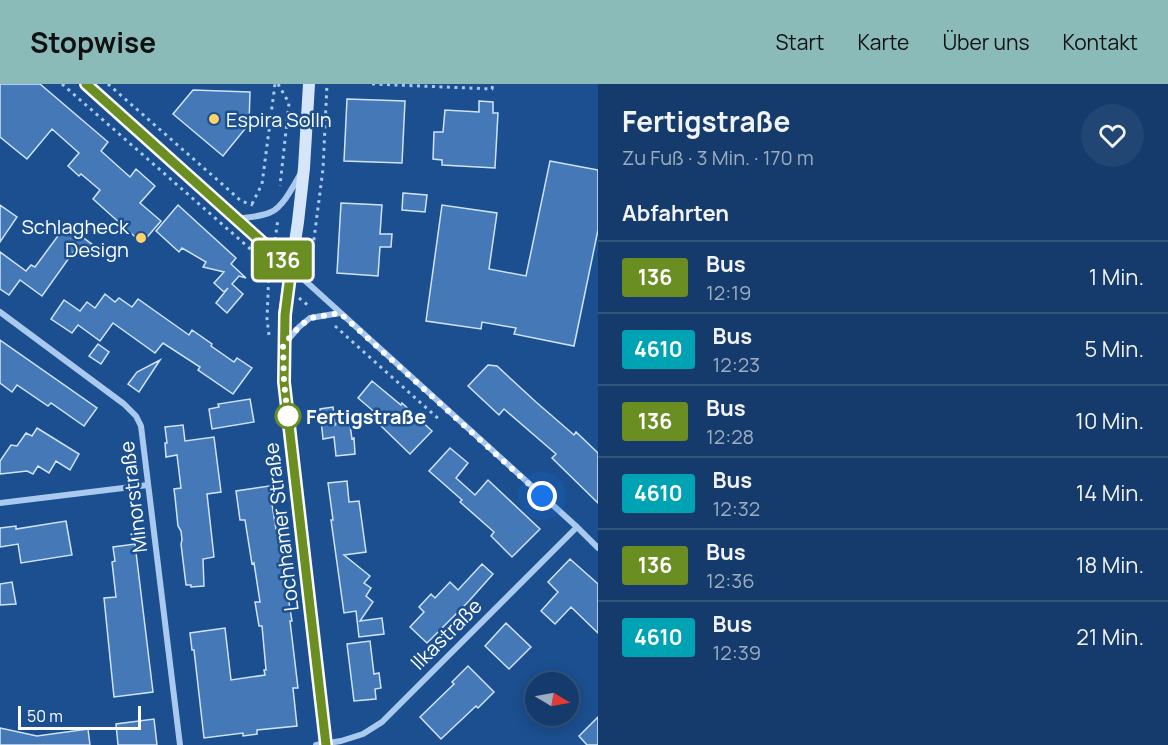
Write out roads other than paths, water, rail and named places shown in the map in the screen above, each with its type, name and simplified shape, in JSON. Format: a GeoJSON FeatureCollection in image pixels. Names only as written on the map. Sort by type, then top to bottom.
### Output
{"type":"FeatureCollection","features":[{"type":"Feature","properties":{"kind":"main road","name":"Lochhamer Straße"},"geometry":{"type":"LineString","coordinates":[[309,84],[304,168],[283,345],[284,382],[323,744]]}},
{"type":"Feature","properties":{"kind":"street"},"geometry":{"type":"LineString","coordinates":[[86,84],[598,548]]}},
{"type":"Feature","properties":{"kind":"street"},"geometry":{"type":"LineString","coordinates":[[237,219],[273,212],[304,168]]}},
{"type":"Feature","properties":{"kind":"street","name":"Minorstraße"},"geometry":{"type":"LineString","coordinates":[[0,312],[124,404],[136,416],[141,426],[180,745]]}},
{"type":"Feature","properties":{"kind":"street"},"geometry":{"type":"LineString","coordinates":[[283,345],[310,318],[340,313]]}},
{"type":"Feature","properties":{"kind":"street"},"geometry":{"type":"LineString","coordinates":[[0,503],[148,485]]}},
{"type":"Feature","properties":{"kind":"street","name":"Ilkastraße"},"geometry":{"type":"LineString","coordinates":[[323,744],[363,734],[382,722],[577,527]]}},
{"type":"Feature","properties":{"kind":"place","name":"Espira Solln"},"geometry":{"type":"Point","coordinates":[214,119]}},
{"type":"Feature","properties":{"kind":"place","name":"Schlagheck Design"},"geometry":{"type":"Point","coordinates":[141,238]}},
{"type":"Feature","properties":{"kind":"place","name":"Fertigstraße"},"geometry":{"type":"Point","coordinates":[288,416]}}]}
